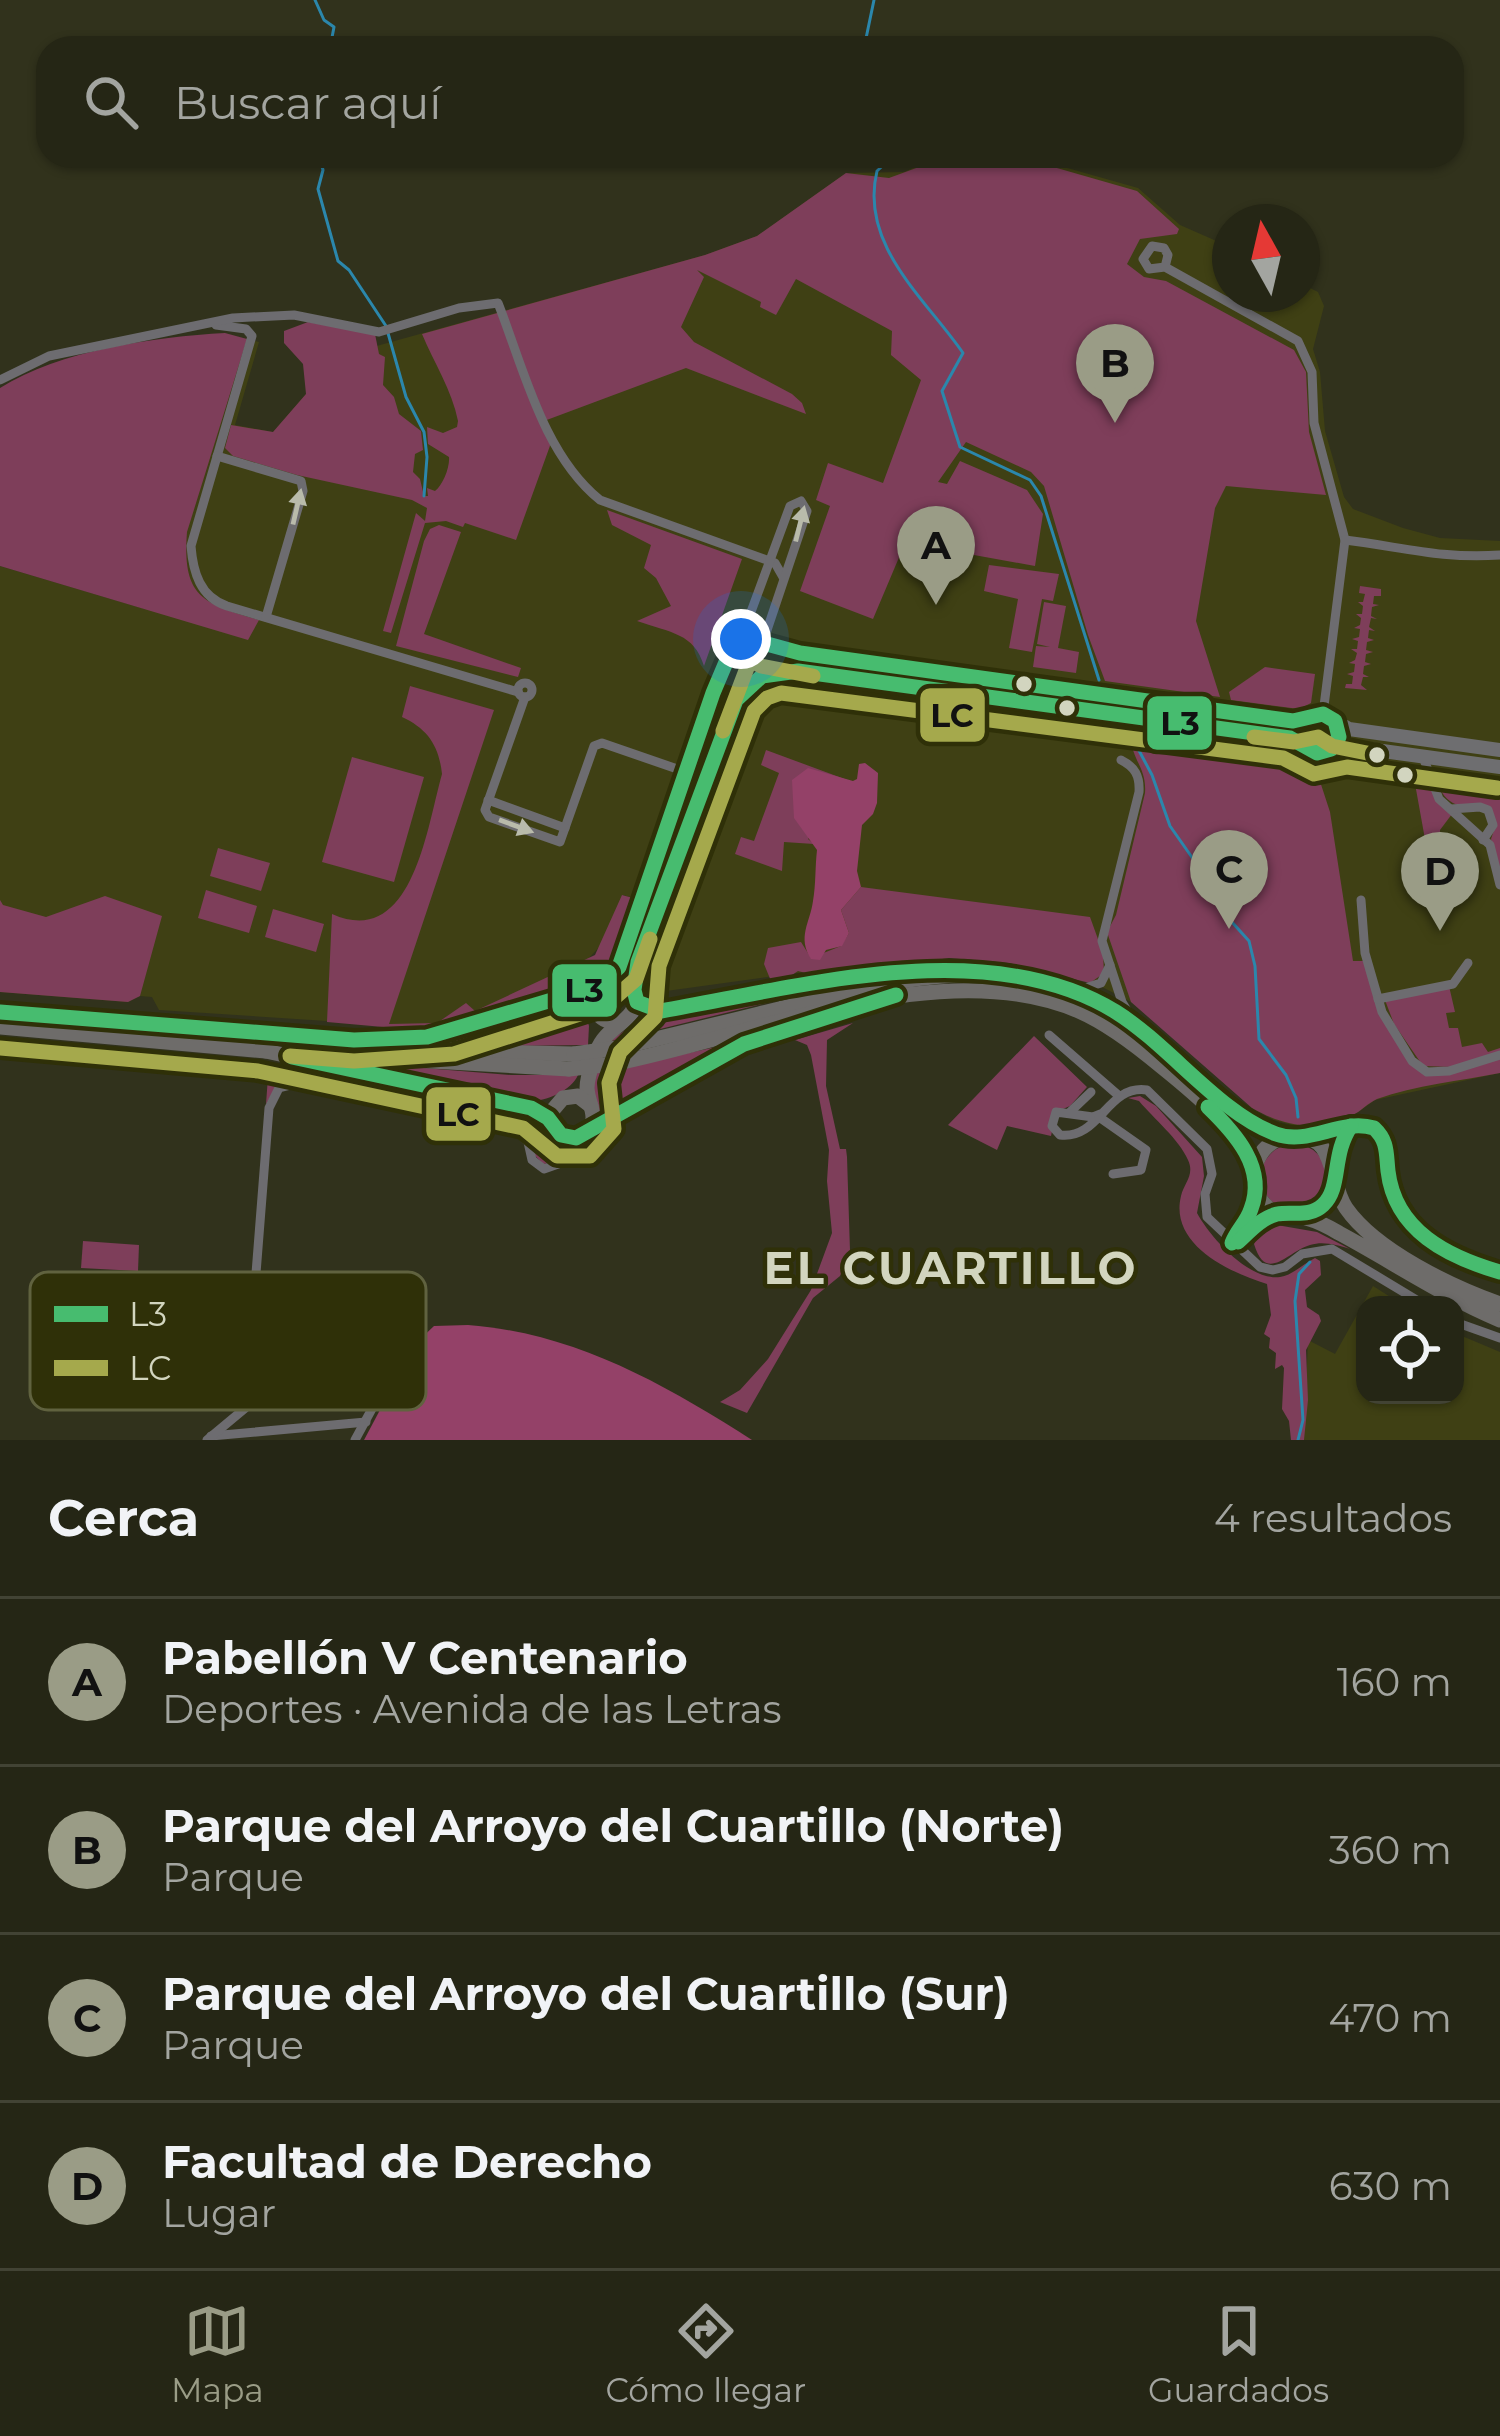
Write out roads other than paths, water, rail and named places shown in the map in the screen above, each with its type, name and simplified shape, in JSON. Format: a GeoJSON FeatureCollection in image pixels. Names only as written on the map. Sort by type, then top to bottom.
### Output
{"type":"FeatureCollection","features":[{"type":"Feature","properties":{"kind":"highway"},"geometry":{"type":"LineString","coordinates":[[354,1040],[450,1033],[603,983],[624,981],[635,996],[661,1011],[895,974],[998,973],[1074,991],[1136,1024],[1246,1116],[1286,1137],[1307,1138],[1322,1147],[1349,1213],[1378,1239],[1423,1269],[1500,1304]]}},
{"type":"Feature","properties":{"kind":"highway"},"geometry":{"type":"LineString","coordinates":[[0,1027],[261,1051],[572,1061],[932,974]]}},
{"type":"Feature","properties":{"kind":"highway"},"geometry":{"type":"LineString","coordinates":[[603,983],[593,1000],[610,1051]]}},
{"type":"Feature","properties":{"kind":"highway"},"geometry":{"type":"LineString","coordinates":[[610,1051],[912,992],[1007,992],[1076,1009],[1139,1048],[1238,1138],[1254,1168],[1256,1191],[1265,1205],[1339,1233],[1446,1296],[1500,1320]]}},
{"type":"Feature","properties":{"kind":"highway"},"geometry":{"type":"LineString","coordinates":[[556,1129],[553,1108],[587,1082],[610,1051],[617,1023],[632,1014],[635,996]]}},
{"type":"Feature","properties":{"kind":"highway"},"geometry":{"type":"LineString","coordinates":[[261,1051],[532,1108],[556,1129],[584,1135],[744,1044],[883,998]]}},
{"type":"Feature","properties":{"kind":"highway"},"geometry":{"type":"LineString","coordinates":[[0,1012],[572,1061]]}},
{"type":"Feature","properties":{"kind":"highway"},"geometry":{"type":"LineString","coordinates":[[599,1016],[617,1023]]}},
{"type":"Feature","properties":{"kind":"highway"},"geometry":{"type":"LineString","coordinates":[[584,1135],[594,1120],[587,1082]]}},
{"type":"Feature","properties":{"kind":"highway"},"geometry":{"type":"LineString","coordinates":[[565,1097],[580,1097],[592,1107]]}},
{"type":"Feature","properties":{"kind":"highway"},"geometry":{"type":"LineString","coordinates":[[1254,1168],[1264,1150],[1286,1137]]}},
{"type":"Feature","properties":{"kind":"highway"},"geometry":{"type":"LineString","coordinates":[[1300,1216],[1325,1202],[1335,1181]]}},
{"type":"Feature","properties":{"kind":"main road"},"geometry":{"type":"LineString","coordinates":[[603,983],[619,967],[686,772],[730,654],[741,639],[1163,703],[1305,720],[1323,714],[1338,726],[1500,750]]}},
{"type":"Feature","properties":{"kind":"main road"},"geometry":{"type":"LineString","coordinates":[[635,996],[638,962],[736,700],[771,660],[765,644]]}},
{"type":"Feature","properties":{"kind":"main road"},"geometry":{"type":"LineString","coordinates":[[730,654],[736,674],[797,670],[1290,738],[1315,753],[1333,748],[1500,767]]}},
{"type":"Feature","properties":{"kind":"main road"},"geometry":{"type":"LineString","coordinates":[[1303,744],[1299,732],[1305,720]]}},
{"type":"Feature","properties":{"kind":"main road"},"geometry":{"type":"LineString","coordinates":[[1333,748],[1338,726]]}},
{"type":"Feature","properties":{"kind":"street"},"geometry":{"type":"LineString","coordinates":[[1165,267],[1298,341],[1308,355],[1314,423],[1345,540],[1323,714]]}},
{"type":"Feature","properties":{"kind":"street"},"geometry":{"type":"LineString","coordinates":[[0,380],[49,356],[233,318],[294,315],[386,331],[459,308],[498,304],[554,444],[577,481],[600,500],[770,561],[779,566],[783,577]]}},
{"type":"Feature","properties":{"kind":"street"},"geometry":{"type":"LineString","coordinates":[[205,325],[238,327],[252,336],[196,520],[192,563],[207,595],[217,603],[521,692],[484,810],[489,817],[560,842],[595,746],[602,743],[686,772]]}},
{"type":"Feature","properties":{"kind":"street"},"geometry":{"type":"LineString","coordinates":[[217,456],[301,481],[303,491],[266,617]]}},
{"type":"Feature","properties":{"kind":"street"},"geometry":{"type":"LineString","coordinates":[[741,639],[790,506],[801,500],[807,512],[765,644]]}},
{"type":"Feature","properties":{"kind":"street"},"geometry":{"type":"LineString","coordinates":[[1345,540],[1410,553],[1500,555]]}},
{"type":"Feature","properties":{"kind":"street"},"geometry":{"type":"LineString","coordinates":[[1161,721],[1163,703]]}},
{"type":"Feature","properties":{"kind":"street"},"geometry":{"type":"LineString","coordinates":[[1423,757],[1439,799],[1484,839],[1494,856],[1500,885]]}},
{"type":"Feature","properties":{"kind":"street"},"geometry":{"type":"LineString","coordinates":[[1121,760],[1139,778],[1139,792],[1102,941],[1122,1003],[1136,1024]]}},
{"type":"Feature","properties":{"kind":"street"},"geometry":{"type":"LineString","coordinates":[[488,800],[565,828]]}},
{"type":"Feature","properties":{"kind":"street"},"geometry":{"type":"LineString","coordinates":[[1451,809],[1488,810],[1493,825],[1484,839]]}},
{"type":"Feature","properties":{"kind":"street"},"geometry":{"type":"LineString","coordinates":[[1360,900],[1365,952],[1378,999],[1412,1061],[1427,1072],[1449,1071],[1500,1054]]}},
{"type":"Feature","properties":{"kind":"street"},"geometry":{"type":"LineString","coordinates":[[1378,999],[1453,984],[1468,963]]}},
{"type":"Feature","properties":{"kind":"street"},"geometry":{"type":"LineString","coordinates":[[1074,991],[1101,982],[1110,964]]}},
{"type":"Feature","properties":{"kind":"street"},"geometry":{"type":"LineString","coordinates":[[1049,1035],[1118,1095]]}},
{"type":"Feature","properties":{"kind":"street"},"geometry":{"type":"LineString","coordinates":[[256,1272],[269,1108],[279,1088],[295,1084],[520,1133],[528,1142],[532,1160],[544,1168],[561,1163],[584,1135]]}},
{"type":"Feature","properties":{"kind":"street"},"geometry":{"type":"LineString","coordinates":[[1101,1115],[1056,1112],[1052,1119],[1060,1136],[1081,1133],[1101,1115],[1118,1095],[1147,1090],[1207,1149],[1212,1174],[1204,1205],[1212,1225],[1260,1267],[1273,1270],[1303,1254],[1332,1249],[1410,1296]]}},
{"type":"Feature","properties":{"kind":"street"},"geometry":{"type":"LineString","coordinates":[[1069,1113],[1091,1092]]}},
{"type":"Feature","properties":{"kind":"street"},"geometry":{"type":"LineString","coordinates":[[1101,1115],[1146,1150],[1141,1170],[1113,1174]]}},
{"type":"Feature","properties":{"kind":"street"},"geometry":{"type":"LineString","coordinates":[[1307,1138],[1368,1125],[1384,1139],[1398,1205],[1426,1241],[1462,1261],[1500,1272]]}},
{"type":"Feature","properties":{"kind":"street"},"geometry":{"type":"LineString","coordinates":[[1332,1162],[1338,1142],[1351,1126]]}},
{"type":"Feature","properties":{"kind":"street"},"geometry":{"type":"LineString","coordinates":[[556,1129],[567,1153]]}},
{"type":"Feature","properties":{"kind":"street"},"geometry":{"type":"LineString","coordinates":[[1232,1243],[1256,1191]]}},
{"type":"Feature","properties":{"kind":"street"},"geometry":{"type":"LineString","coordinates":[[1232,1243],[1279,1214]]}},
{"type":"Feature","properties":{"kind":"street"},"geometry":{"type":"LineString","coordinates":[[1212,1225],[1238,1226]]}},
{"type":"Feature","properties":{"kind":"street"},"geometry":{"type":"LineString","coordinates":[[1254,1228],[1252,1248],[1260,1267]]}},
{"type":"Feature","properties":{"kind":"street"},"geometry":{"type":"LineString","coordinates":[[1464,1325],[1500,1339]]}},
{"type":"Feature","properties":{"kind":"street"},"geometry":{"type":"LineString","coordinates":[[209,1438],[242,1410]]}},
{"type":"Feature","properties":{"kind":"street"},"geometry":{"type":"LineString","coordinates":[[356,1440],[372,1410]]}},
{"type":"Feature","properties":{"kind":"street"},"geometry":{"type":"LineString","coordinates":[[209,1438],[366,1422]]}},
{"type":"Feature","properties":{"kind":"waterway"},"geometry":{"type":"LineString","coordinates":[[315,0],[324,20],[334,27],[332,36]]}},
{"type":"Feature","properties":{"kind":"waterway"},"geometry":{"type":"LineString","coordinates":[[866,36],[874,0]]}},
{"type":"Feature","properties":{"kind":"waterway"},"geometry":{"type":"LineString","coordinates":[[322,168],[318,189],[338,261],[386,326],[406,397],[424,432],[424,496]]}},
{"type":"Feature","properties":{"kind":"waterway"},"geometry":{"type":"LineString","coordinates":[[880,168],[874,198],[886,247],[963,353],[942,391],[960,447],[1030,480],[1041,496],[1099,680]]}},
{"type":"Feature","properties":{"kind":"waterway"},"geometry":{"type":"LineString","coordinates":[[1127,728],[1152,775],[1170,826],[1217,893],[1222,911],[1249,941],[1259,1039],[1286,1075],[1298,1117]]}},
{"type":"Feature","properties":{"kind":"waterway"},"geometry":{"type":"LineString","coordinates":[[1298,1440],[1303,1420],[1295,1301],[1299,1274],[1310,1262]]}},
{"type":"Feature","properties":{"kind":"place","name":"Parque del Arroyo del Cuartillo (Norte)"},"geometry":{"type":"Point","coordinates":[1115,423]}},
{"type":"Feature","properties":{"kind":"place","name":"Pabellón V Centenario"},"geometry":{"type":"Point","coordinates":[936,605]}},
{"type":"Feature","properties":{"kind":"place","name":"Parque del Arroyo del Cuartillo (Sur)"},"geometry":{"type":"Point","coordinates":[1229,929]}},
{"type":"Feature","properties":{"kind":"place","name":"Facultad de Derecho"},"geometry":{"type":"Point","coordinates":[1440,931]}},
{"type":"Feature","properties":{"kind":"district","name":"EL CUARTILLO"},"geometry":{"type":"Point","coordinates":[951,1268]}}]}
